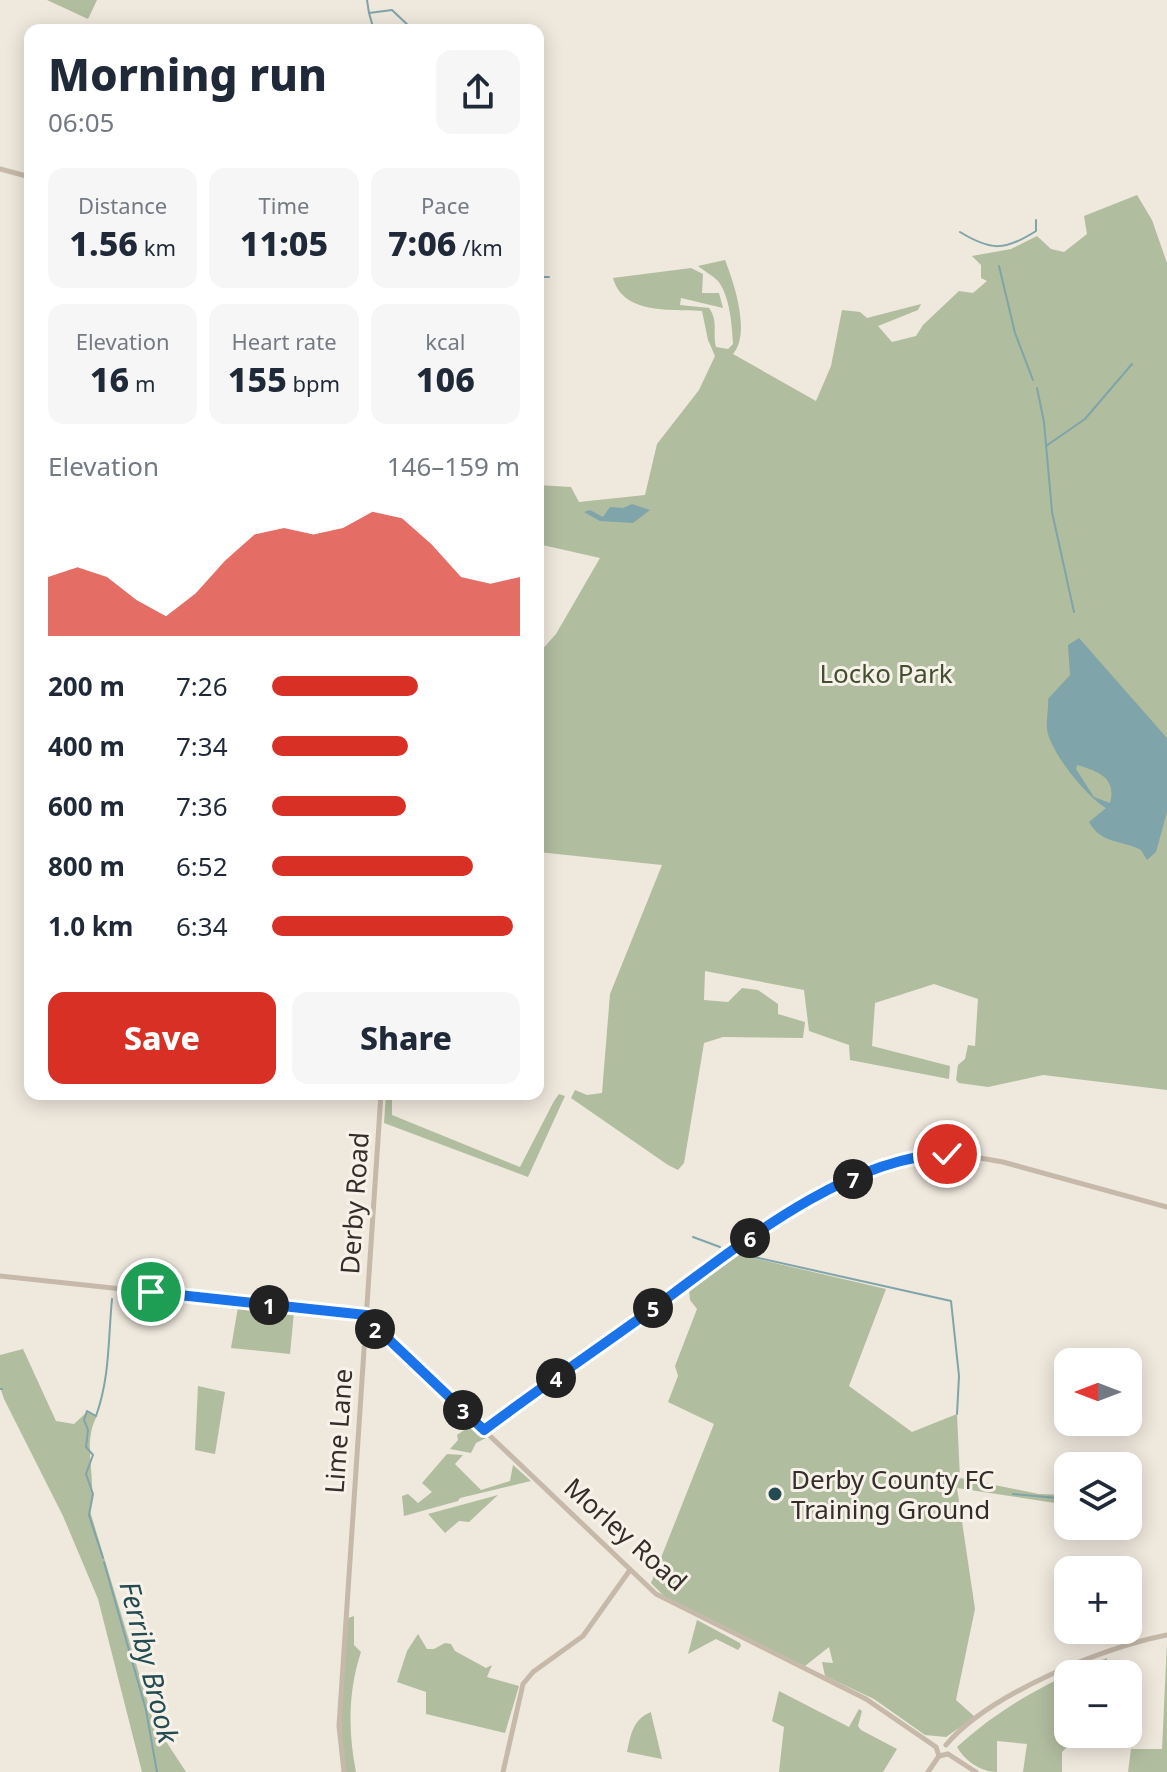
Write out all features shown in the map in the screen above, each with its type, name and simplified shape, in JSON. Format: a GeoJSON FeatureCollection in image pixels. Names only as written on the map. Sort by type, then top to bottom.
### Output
{"type":"FeatureCollection","features":[{"type":"Feature","properties":{"kind":"street"},"geometry":{"type":"LineString","coordinates":[[0,169],[24,175]]}},
{"type":"Feature","properties":{"kind":"street","name":"Derby Road"},"geometry":{"type":"LineString","coordinates":[[366,1315],[381,1100]]}},
{"type":"Feature","properties":{"kind":"street"},"geometry":{"type":"LineString","coordinates":[[484,1430],[785,1212],[885,1168],[940,1154],[972,1156],[1167,1207]]}},
{"type":"Feature","properties":{"kind":"street"},"geometry":{"type":"LineString","coordinates":[[0,1276],[366,1315]]}},
{"type":"Feature","properties":{"kind":"street","name":"Lime Lane"},"geometry":{"type":"LineString","coordinates":[[344,1772],[339,1726],[366,1315]]}},
{"type":"Feature","properties":{"kind":"street","name":"Morley Road"},"geometry":{"type":"LineString","coordinates":[[365,1327],[382,1333],[630,1570],[665,1599],[866,1699],[936,1747]]}},
{"type":"Feature","properties":{"kind":"street"},"geometry":{"type":"LineString","coordinates":[[503,1772],[523,1684],[533,1672],[583,1636],[630,1570]]}},
{"type":"Feature","properties":{"kind":"street"},"geometry":{"type":"LineString","coordinates":[[939,1756],[936,1747],[946,1745],[1003,1702],[1063,1668],[1114,1649],[1167,1635]]}},
{"type":"Feature","properties":{"kind":"street"},"geometry":{"type":"LineString","coordinates":[[946,1745],[948,1754],[976,1772]]}},
{"type":"Feature","properties":{"kind":"street"},"geometry":{"type":"LineString","coordinates":[[928,1772],[939,1756],[948,1754]]}},
{"type":"Feature","properties":{"kind":"green space"},"geometry":{"type":"Polygon","coordinates":[[[47,0],[97,0],[88,19],[47,0]]]}},
{"type":"Feature","properties":{"kind":"green space","name":"Locko Park"},"geometry":{"type":"Polygon","coordinates":[[[1137,195],[1152,220],[1167,263],[1167,1090],[1043,1075],[988,1087],[959,1083],[956,1080],[958,1065],[965,1059],[968,1045],[975,1046],[978,999],[934,984],[875,1003],[872,1046],[950,1066],[949,1079],[850,1060],[849,1045],[809,1031],[804,990],[705,971],[704,1000],[728,1002],[742,988],[758,990],[778,1004],[778,1014],[805,1022],[803,1038],[723,1037],[704,1043],[684,1163],[678,1170],[571,1098],[575,1090],[587,1095],[602,1093],[610,994],[662,865],[544,853],[544,647],[556,634],[600,558],[544,545],[544,485],[571,487],[579,502],[645,495],[657,444],[699,390],[715,356],[702,311],[650,308],[638,304],[618,290],[613,278],[691,268],[703,274],[702,293],[719,293],[723,308],[681,298],[680,305],[709,308],[714,318],[716,347],[728,349],[733,344],[725,295],[718,281],[698,266],[725,260],[741,321],[741,334],[733,354],[816,401],[831,366],[842,310],[860,312],[867,318],[921,304],[918,310],[878,326],[892,342],[916,336],[923,325],[959,291],[973,293],[987,281],[981,278],[981,265],[972,256],[1011,249],[1037,236],[1051,249],[1064,252],[1087,234],[1084,216],[1137,195]]]}},
{"type":"Feature","properties":{"kind":"green space"},"geometry":{"type":"Polygon","coordinates":[[[559,1094],[565,1096],[528,1177],[384,1123],[386,1100],[392,1100],[392,1115],[520,1167],[554,1101],[559,1094]]]}},
{"type":"Feature","properties":{"kind":"green space","name":"Derby County FC Training Ground"},"geometry":{"type":"Polygon","coordinates":[[[736,1254],[886,1289],[849,1386],[912,1432],[957,1414],[960,1478],[1054,1495],[1054,1503],[957,1488],[975,1609],[956,1700],[975,1717],[946,1737],[925,1735],[874,1699],[825,1676],[822,1662],[833,1663],[829,1647],[805,1666],[666,1598],[651,1583],[714,1424],[668,1402],[678,1376],[675,1366],[697,1309],[690,1300],[689,1289],[736,1254]]]}},
{"type":"Feature","properties":{"kind":"green space"},"geometry":{"type":"Polygon","coordinates":[[[238,1307],[294,1312],[290,1354],[231,1348],[238,1307]]]}},
{"type":"Feature","properties":{"kind":"green space"},"geometry":{"type":"Polygon","coordinates":[[[23,1349],[56,1421],[74,1424],[88,1411],[97,1416],[90,1438],[90,1511],[154,1723],[186,1772],[142,1772],[98,1599],[63,1516],[0,1387],[0,1355],[23,1349]]]}},
{"type":"Feature","properties":{"kind":"green space"},"geometry":{"type":"Polygon","coordinates":[[[198,1386],[225,1392],[215,1454],[195,1450],[198,1386]]]}},
{"type":"Feature","properties":{"kind":"green space"},"geometry":{"type":"Polygon","coordinates":[[[458,1411],[486,1438],[476,1443],[471,1453],[450,1449],[458,1440],[457,1435],[470,1426],[458,1411]]]}},
{"type":"Feature","properties":{"kind":"green space"},"geometry":{"type":"Polygon","coordinates":[[[447,1454],[463,1455],[455,1464],[481,1490],[510,1481],[513,1465],[531,1481],[460,1498],[404,1516],[402,1496],[408,1494],[418,1503],[432,1492],[422,1483],[447,1454]]]}},
{"type":"Feature","properties":{"kind":"green space"},"geometry":{"type":"Polygon","coordinates":[[[498,1495],[469,1522],[459,1521],[445,1533],[428,1514],[498,1495]]]}},
{"type":"Feature","properties":{"kind":"green space"},"geometry":{"type":"Polygon","coordinates":[[[354,1616],[354,1645],[361,1652],[351,1712],[356,1772],[346,1772],[342,1695],[348,1618],[354,1616]]]}},
{"type":"Feature","properties":{"kind":"green space"},"geometry":{"type":"Polygon","coordinates":[[[697,1620],[741,1646],[738,1650],[716,1639],[688,1654],[697,1620]]]}},
{"type":"Feature","properties":{"kind":"green space"},"geometry":{"type":"Polygon","coordinates":[[[418,1634],[427,1649],[451,1644],[455,1651],[486,1668],[492,1665],[487,1677],[519,1686],[505,1733],[426,1714],[426,1692],[397,1682],[407,1651],[418,1634]]]}},
{"type":"Feature","properties":{"kind":"green space"},"geometry":{"type":"Polygon","coordinates":[[[1167,1642],[1167,1772],[1128,1772],[1131,1749],[1162,1749],[1167,1642]]]}},
{"type":"Feature","properties":{"kind":"green space"},"geometry":{"type":"Polygon","coordinates":[[[1054,1682],[1054,1748],[1066,1748],[1062,1752],[1062,1772],[1023,1772],[1027,1744],[997,1741],[997,1772],[979,1768],[960,1752],[957,1747],[974,1732],[1028,1695],[1054,1682]]]}},
{"type":"Feature","properties":{"kind":"green space"},"geometry":{"type":"Polygon","coordinates":[[[779,1691],[849,1727],[859,1709],[862,1711],[858,1726],[861,1730],[897,1749],[883,1772],[779,1772],[784,1727],[772,1721],[779,1691]]]}},
{"type":"Feature","properties":{"kind":"green space"},"geometry":{"type":"Polygon","coordinates":[[[651,1712],[662,1759],[627,1752],[637,1723],[651,1712]]]}},
{"type":"Feature","properties":{"kind":"water"},"geometry":{"type":"Polygon","coordinates":[[[632,504],[650,510],[633,523],[600,521],[584,512],[590,510],[603,517],[610,507],[623,508],[632,504]]]}},
{"type":"Feature","properties":{"kind":"water"},"geometry":{"type":"Polygon","coordinates":[[[1079,638],[1167,738],[1167,812],[1156,852],[1147,860],[1141,850],[1106,838],[1094,829],[1089,822],[1106,808],[1089,794],[1070,773],[1050,739],[1047,729],[1048,699],[1070,675],[1068,645],[1079,638]],[[1077,765],[1076,769],[1094,797],[1110,803],[1111,787],[1104,777],[1077,765]]]}},
{"type":"Feature","properties":{"kind":"waterway"},"geometry":{"type":"LineString","coordinates":[[367,0],[369,13],[392,10],[407,24]]}},
{"type":"Feature","properties":{"kind":"waterway"},"geometry":{"type":"LineString","coordinates":[[369,13],[372,24]]}},
{"type":"Feature","properties":{"kind":"waterway"},"geometry":{"type":"LineString","coordinates":[[960,232],[981,243],[1007,245],[1036,231],[1036,220]]}},
{"type":"Feature","properties":{"kind":"waterway"},"geometry":{"type":"LineString","coordinates":[[999,266],[1015,333],[1033,380]]}},
{"type":"Feature","properties":{"kind":"waterway"},"geometry":{"type":"LineString","coordinates":[[544,277],[549,277]]}},
{"type":"Feature","properties":{"kind":"waterway"},"geometry":{"type":"LineString","coordinates":[[1046,446],[1085,419],[1132,364]]}},
{"type":"Feature","properties":{"kind":"waterway"},"geometry":{"type":"LineString","coordinates":[[1037,388],[1044,422],[1052,512],[1074,612]]}},
{"type":"Feature","properties":{"kind":"waterway"},"geometry":{"type":"LineString","coordinates":[[693,1237],[720,1247]]}},
{"type":"Feature","properties":{"kind":"waterway"},"geometry":{"type":"LineString","coordinates":[[736,1253],[951,1301],[959,1376],[957,1414]]}},
{"type":"Feature","properties":{"kind":"waterway","name":"Ferriby Brook"},"geometry":{"type":"LineString","coordinates":[[103,1558],[89,1515],[93,1494],[86,1474],[93,1455],[86,1447],[88,1430],[84,1420],[87,1411],[96,1416],[101,1401],[112,1299]]}},
{"type":"Feature","properties":{"kind":"waterway"},"geometry":{"type":"LineString","coordinates":[[1013,1494],[1054,1498]]}},
{"type":"Feature","properties":{"kind":"waterway","name":"Ferriby Brook"},"geometry":{"type":"LineString","coordinates":[[104,1562],[146,1710],[157,1772]]}},
{"type":"Feature","properties":{"kind":"place","name":"Derby County FC Training Ground"},"geometry":{"type":"Point","coordinates":[775,1494]}},
{"type":"Feature","properties":{"kind":"route"},"geometry":{"type":"LineString","coordinates":[[151,1292],[366,1315],[365,1327],[382,1333],[484,1430],[785,1212],[872,1172],[920,1157],[947,1154]]}}]}
